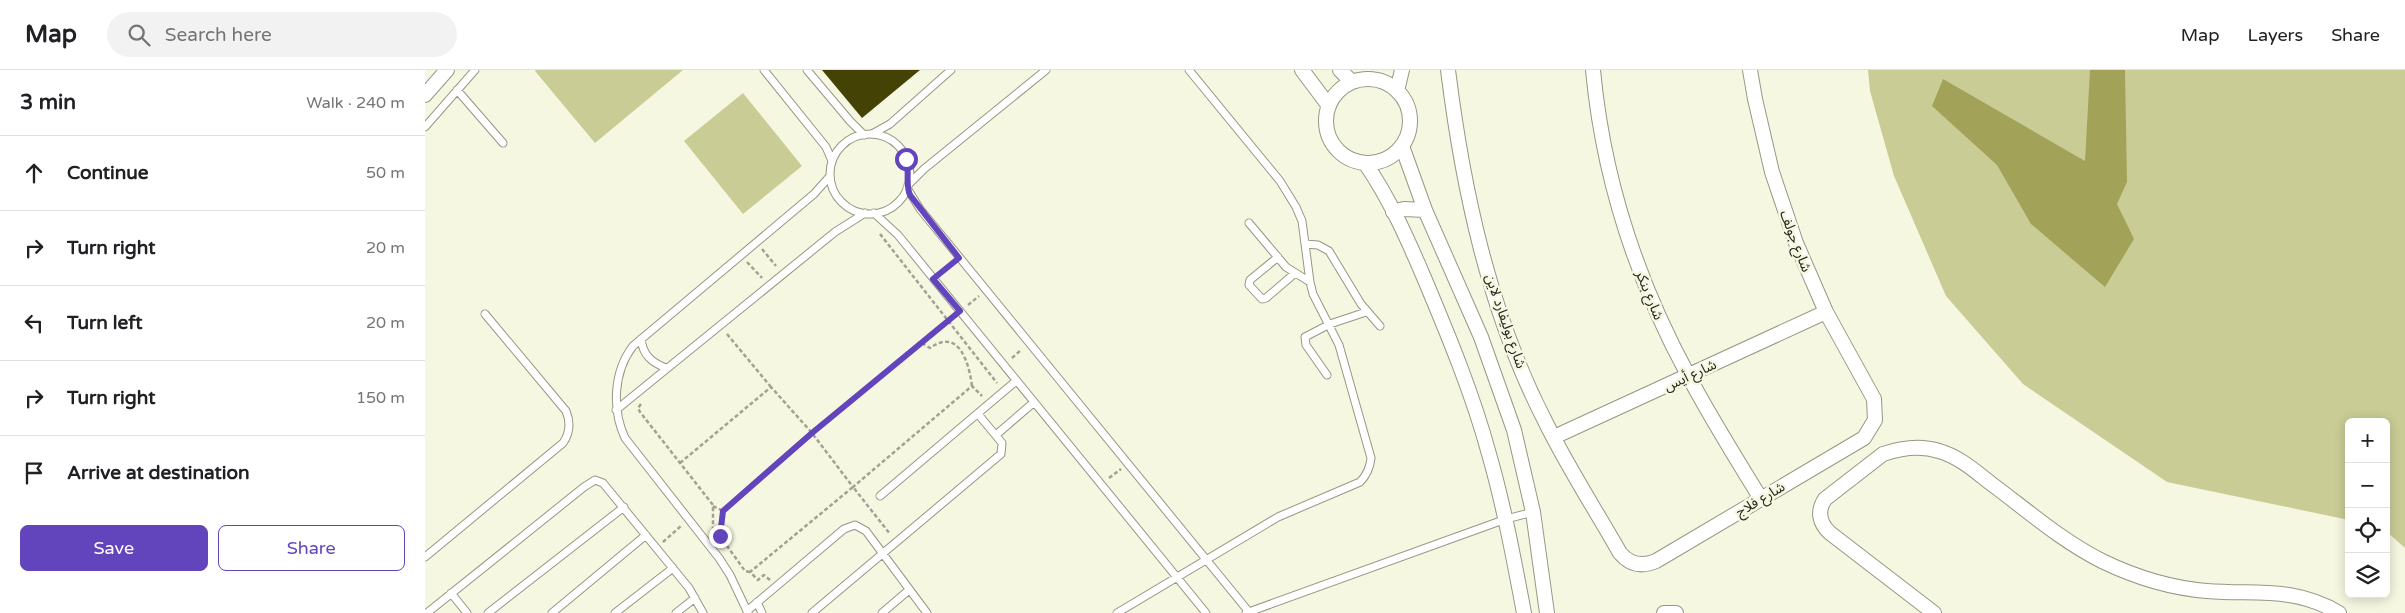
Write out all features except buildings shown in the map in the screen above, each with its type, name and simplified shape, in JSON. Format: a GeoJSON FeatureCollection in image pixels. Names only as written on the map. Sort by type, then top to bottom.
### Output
{"type":"FeatureCollection","features":[{"type":"Feature","properties":{"kind":"street"},"geometry":{"type":"LineString","coordinates":[[425,95],[447,70]]}},
{"type":"Feature","properties":{"kind":"street"},"geometry":{"type":"LineString","coordinates":[[1302,70],[1329,106]]}},
{"type":"Feature","properties":{"kind":"street"},"geometry":{"type":"LineString","coordinates":[[1340,70],[1357,77],[1383,82],[1397,91],[1406,103],[1410,118],[1407,137],[1402,146],[1386,159],[1365,162],[1347,156],[1333,143],[1327,125],[1329,106],[1335,96],[1357,77]]}},
{"type":"Feature","properties":{"kind":"street"},"geometry":{"type":"LineString","coordinates":[[1397,91],[1402,70]]}},
{"type":"Feature","properties":{"kind":"street","name":"شارع بوليفارد لاين"},"geometry":{"type":"LineString","coordinates":[[1448,70],[1458,145],[1482,252],[1521,366],[1544,420],[1620,553]]}},
{"type":"Feature","properties":{"kind":"street","name":"شارع بنكر"},"geometry":{"type":"LineString","coordinates":[[1593,70],[1597,109],[1611,178],[1631,246],[1657,312],[1688,376],[1761,499]]}},
{"type":"Feature","properties":{"kind":"street","name":"شارع جولف"},"geometry":{"type":"LineString","coordinates":[[1750,70],[1772,172],[1796,243],[1825,312],[1874,399]]}},
{"type":"Feature","properties":{"kind":"street"},"geometry":{"type":"LineString","coordinates":[[1402,146],[1425,210],[1463,292],[1499,384],[1514,430],[1533,512],[1547,613]]}},
{"type":"Feature","properties":{"kind":"street"},"geometry":{"type":"LineString","coordinates":[[1365,162],[1414,255],[1455,353],[1489,454],[1505,519],[1524,613]]}},
{"type":"Feature","properties":{"kind":"street"},"geometry":{"type":"LineString","coordinates":[[1393,212],[1404,209],[1425,210]]}},
{"type":"Feature","properties":{"kind":"street","name":"شارع أيس"},"geometry":{"type":"LineString","coordinates":[[1554,438],[1825,312]]}},
{"type":"Feature","properties":{"kind":"street","name":"شارع فلاج"},"geometry":{"type":"LineString","coordinates":[[1620,553],[1633,563],[1649,564],[1864,438],[1875,420],[1874,399]]}},
{"type":"Feature","properties":{"kind":"street"},"geometry":{"type":"LineString","coordinates":[[1934,613],[1830,533],[1820,520],[1820,508],[1825,499],[1883,454],[1893,451],[1924,448],[1937,450],[1960,460],[2080,548],[2107,563],[2142,578],[2207,591],[2286,594],[2319,603],[2339,613]]}},
{"type":"Feature","properties":{"kind":"street"},"geometry":{"type":"LineString","coordinates":[[1664,613],[1675,613]]}},
{"type":"Feature","properties":{"kind":"lane"},"geometry":{"type":"LineString","coordinates":[[425,127],[475,70]]}},
{"type":"Feature","properties":{"kind":"lane"},"geometry":{"type":"LineString","coordinates":[[764,70],[826,147],[832,161]]}},
{"type":"Feature","properties":{"kind":"lane"},"geometry":{"type":"LineString","coordinates":[[807,70],[850,122],[867,134],[889,139],[902,151],[909,167],[907,187],[919,209],[1207,559],[1247,613],[1505,519],[1533,512]]}},
{"type":"Feature","properties":{"kind":"lane"},"geometry":{"type":"LineString","coordinates":[[951,70],[891,124],[847,141],[841,147],[832,161],[831,184],[838,198],[850,208],[865,213],[874,213],[890,208],[924,169],[1046,70]]}},
{"type":"Feature","properties":{"kind":"lane"},"geometry":{"type":"LineString","coordinates":[[1117,613],[1278,517],[1359,482],[1369,471],[1371,458],[1339,345],[1330,324],[1313,294],[1302,221],[1289,194],[1189,70]]}},
{"type":"Feature","properties":{"kind":"lane"},"geometry":{"type":"LineString","coordinates":[[457,90],[503,143]]}},
{"type":"Feature","properties":{"kind":"lane"},"geometry":{"type":"LineString","coordinates":[[830,176],[814,194],[641,339],[624,360],[616,394],[616,410],[619,425],[633,451],[730,575],[747,612],[849,526],[861,527],[927,613]]}},
{"type":"Feature","properties":{"kind":"lane"},"geometry":{"type":"LineString","coordinates":[[616,410],[835,232],[865,213]]}},
{"type":"Feature","properties":{"kind":"lane"},"geometry":{"type":"LineString","coordinates":[[874,213],[891,227],[1206,613]]}},
{"type":"Feature","properties":{"kind":"lane"},"geometry":{"type":"LineString","coordinates":[[1249,223],[1294,274],[1310,282]]}},
{"type":"Feature","properties":{"kind":"lane"},"geometry":{"type":"LineString","coordinates":[[1305,244],[1325,248],[1333,255],[1366,312],[1380,326]]}},
{"type":"Feature","properties":{"kind":"lane"},"geometry":{"type":"LineString","coordinates":[[1278,257],[1250,280],[1249,285],[1259,297],[1265,299],[1294,274]]}},
{"type":"Feature","properties":{"kind":"lane"},"geometry":{"type":"LineString","coordinates":[[1327,375],[1306,345],[1304,340],[1307,335],[1330,324],[1366,312]]}},
{"type":"Feature","properties":{"kind":"lane"},"geometry":{"type":"LineString","coordinates":[[425,557],[563,444],[569,432],[566,410],[485,314]]}},
{"type":"Feature","properties":{"kind":"lane"},"geometry":{"type":"LineString","coordinates":[[641,339],[645,354],[650,360],[666,368]]}},
{"type":"Feature","properties":{"kind":"lane"},"geometry":{"type":"LineString","coordinates":[[880,496],[1016,381]]}},
{"type":"Feature","properties":{"kind":"lane"},"geometry":{"type":"LineString","coordinates":[[996,435],[1033,403]]}},
{"type":"Feature","properties":{"kind":"lane"},"geometry":{"type":"LineString","coordinates":[[812,613],[1001,454],[1002,443],[977,414]]}},
{"type":"Feature","properties":{"kind":"lane"},"geometry":{"type":"LineString","coordinates":[[427,613],[584,486],[595,480],[603,483],[657,548],[689,588],[703,613]]}},
{"type":"Feature","properties":{"kind":"lane"},"geometry":{"type":"LineString","coordinates":[[488,613],[623,507]]}},
{"type":"Feature","properties":{"kind":"lane"},"geometry":{"type":"LineString","coordinates":[[552,613],[646,535]]}},
{"type":"Feature","properties":{"kind":"lane"},"geometry":{"type":"LineString","coordinates":[[615,613],[673,568]]}},
{"type":"Feature","properties":{"kind":"lane"},"geometry":{"type":"LineString","coordinates":[[882,613],[909,590]]}},
{"type":"Feature","properties":{"kind":"lane"},"geometry":{"type":"LineString","coordinates":[[451,594],[467,613]]}},
{"type":"Feature","properties":{"kind":"lane"},"geometry":{"type":"LineString","coordinates":[[676,613],[695,598]]}},
{"type":"Feature","properties":{"kind":"lane"},"geometry":{"type":"LineString","coordinates":[[757,602],[762,613]]}},
{"type":"Feature","properties":{"kind":"path"},"geometry":{"type":"LineString","coordinates":[[875,229],[998,384]]}},
{"type":"Feature","properties":{"kind":"path"},"geometry":{"type":"LineString","coordinates":[[756,242],[783,274]]}},
{"type":"Feature","properties":{"kind":"path"},"geometry":{"type":"LineString","coordinates":[[741,255],[768,286]]}},
{"type":"Feature","properties":{"kind":"path"},"geometry":{"type":"LineString","coordinates":[[933,279],[959,258]]}},
{"type":"Feature","properties":{"kind":"path"},"geometry":{"type":"LineString","coordinates":[[776,586],[764,575],[758,580],[750,572],[745,571],[720,536],[723,511],[812,433],[986,290]]}},
{"type":"Feature","properties":{"kind":"path"},"geometry":{"type":"LineString","coordinates":[[720,324],[771,387],[812,433],[897,542]]}},
{"type":"Feature","properties":{"kind":"path"},"geometry":{"type":"LineString","coordinates":[[719,339],[727,333]]}},
{"type":"Feature","properties":{"kind":"path"},"geometry":{"type":"LineString","coordinates":[[921,343],[930,348],[937,343],[946,342],[958,346],[965,356],[972,386],[982,396]]}},
{"type":"Feature","properties":{"kind":"path"},"geometry":{"type":"LineString","coordinates":[[990,390],[998,384],[1003,365],[1030,343]]}},
{"type":"Feature","properties":{"kind":"path"},"geometry":{"type":"LineString","coordinates":[[750,572],[972,386]]}},
{"type":"Feature","properties":{"kind":"path"},"geometry":{"type":"LineString","coordinates":[[680,463],[771,387]]}},
{"type":"Feature","properties":{"kind":"path"},"geometry":{"type":"LineString","coordinates":[[641,403],[638,408],[640,412],[713,506],[723,511]]}},
{"type":"Feature","properties":{"kind":"path"},"geometry":{"type":"LineString","coordinates":[[1100,485],[1128,463]]}},
{"type":"Feature","properties":{"kind":"path"},"geometry":{"type":"LineString","coordinates":[[706,542],[713,534],[713,506]]}},
{"type":"Feature","properties":{"kind":"path"},"geometry":{"type":"LineString","coordinates":[[657,548],[688,520]]}},
{"type":"Feature","properties":{"kind":"green space"},"geometry":{"type":"Polygon","coordinates":[[[536,70],[683,70],[595,143],[536,70]]]}},
{"type":"Feature","properties":{"kind":"green space"},"geometry":{"type":"Polygon","coordinates":[[[1868,70],[2405,70],[2405,548],[2390,535],[2390,418],[2345,418],[2345,519],[2167,482],[2023,384],[1946,296],[1894,176],[1870,91],[1868,70]]]}},
{"type":"Feature","properties":{"kind":"green space"},"geometry":{"type":"Polygon","coordinates":[[[743,93],[802,166],[743,214],[684,141],[743,93]]]}},
{"type":"Feature","properties":{"kind":"shaded area"},"geometry":{"type":"Polygon","coordinates":[[[2090,70],[2125,70],[2127,182],[2117,204],[2134,239],[2105,287],[2031,224],[1997,165],[1932,106],[1943,79],[2085,161],[2090,70]]]}},
{"type":"Feature","properties":{"kind":"route"},"geometry":{"type":"LineString","coordinates":[[720,536],[723,511],[812,433],[960,311],[933,279],[959,258],[910,195],[907,188],[909,167],[906,159]]}}]}
